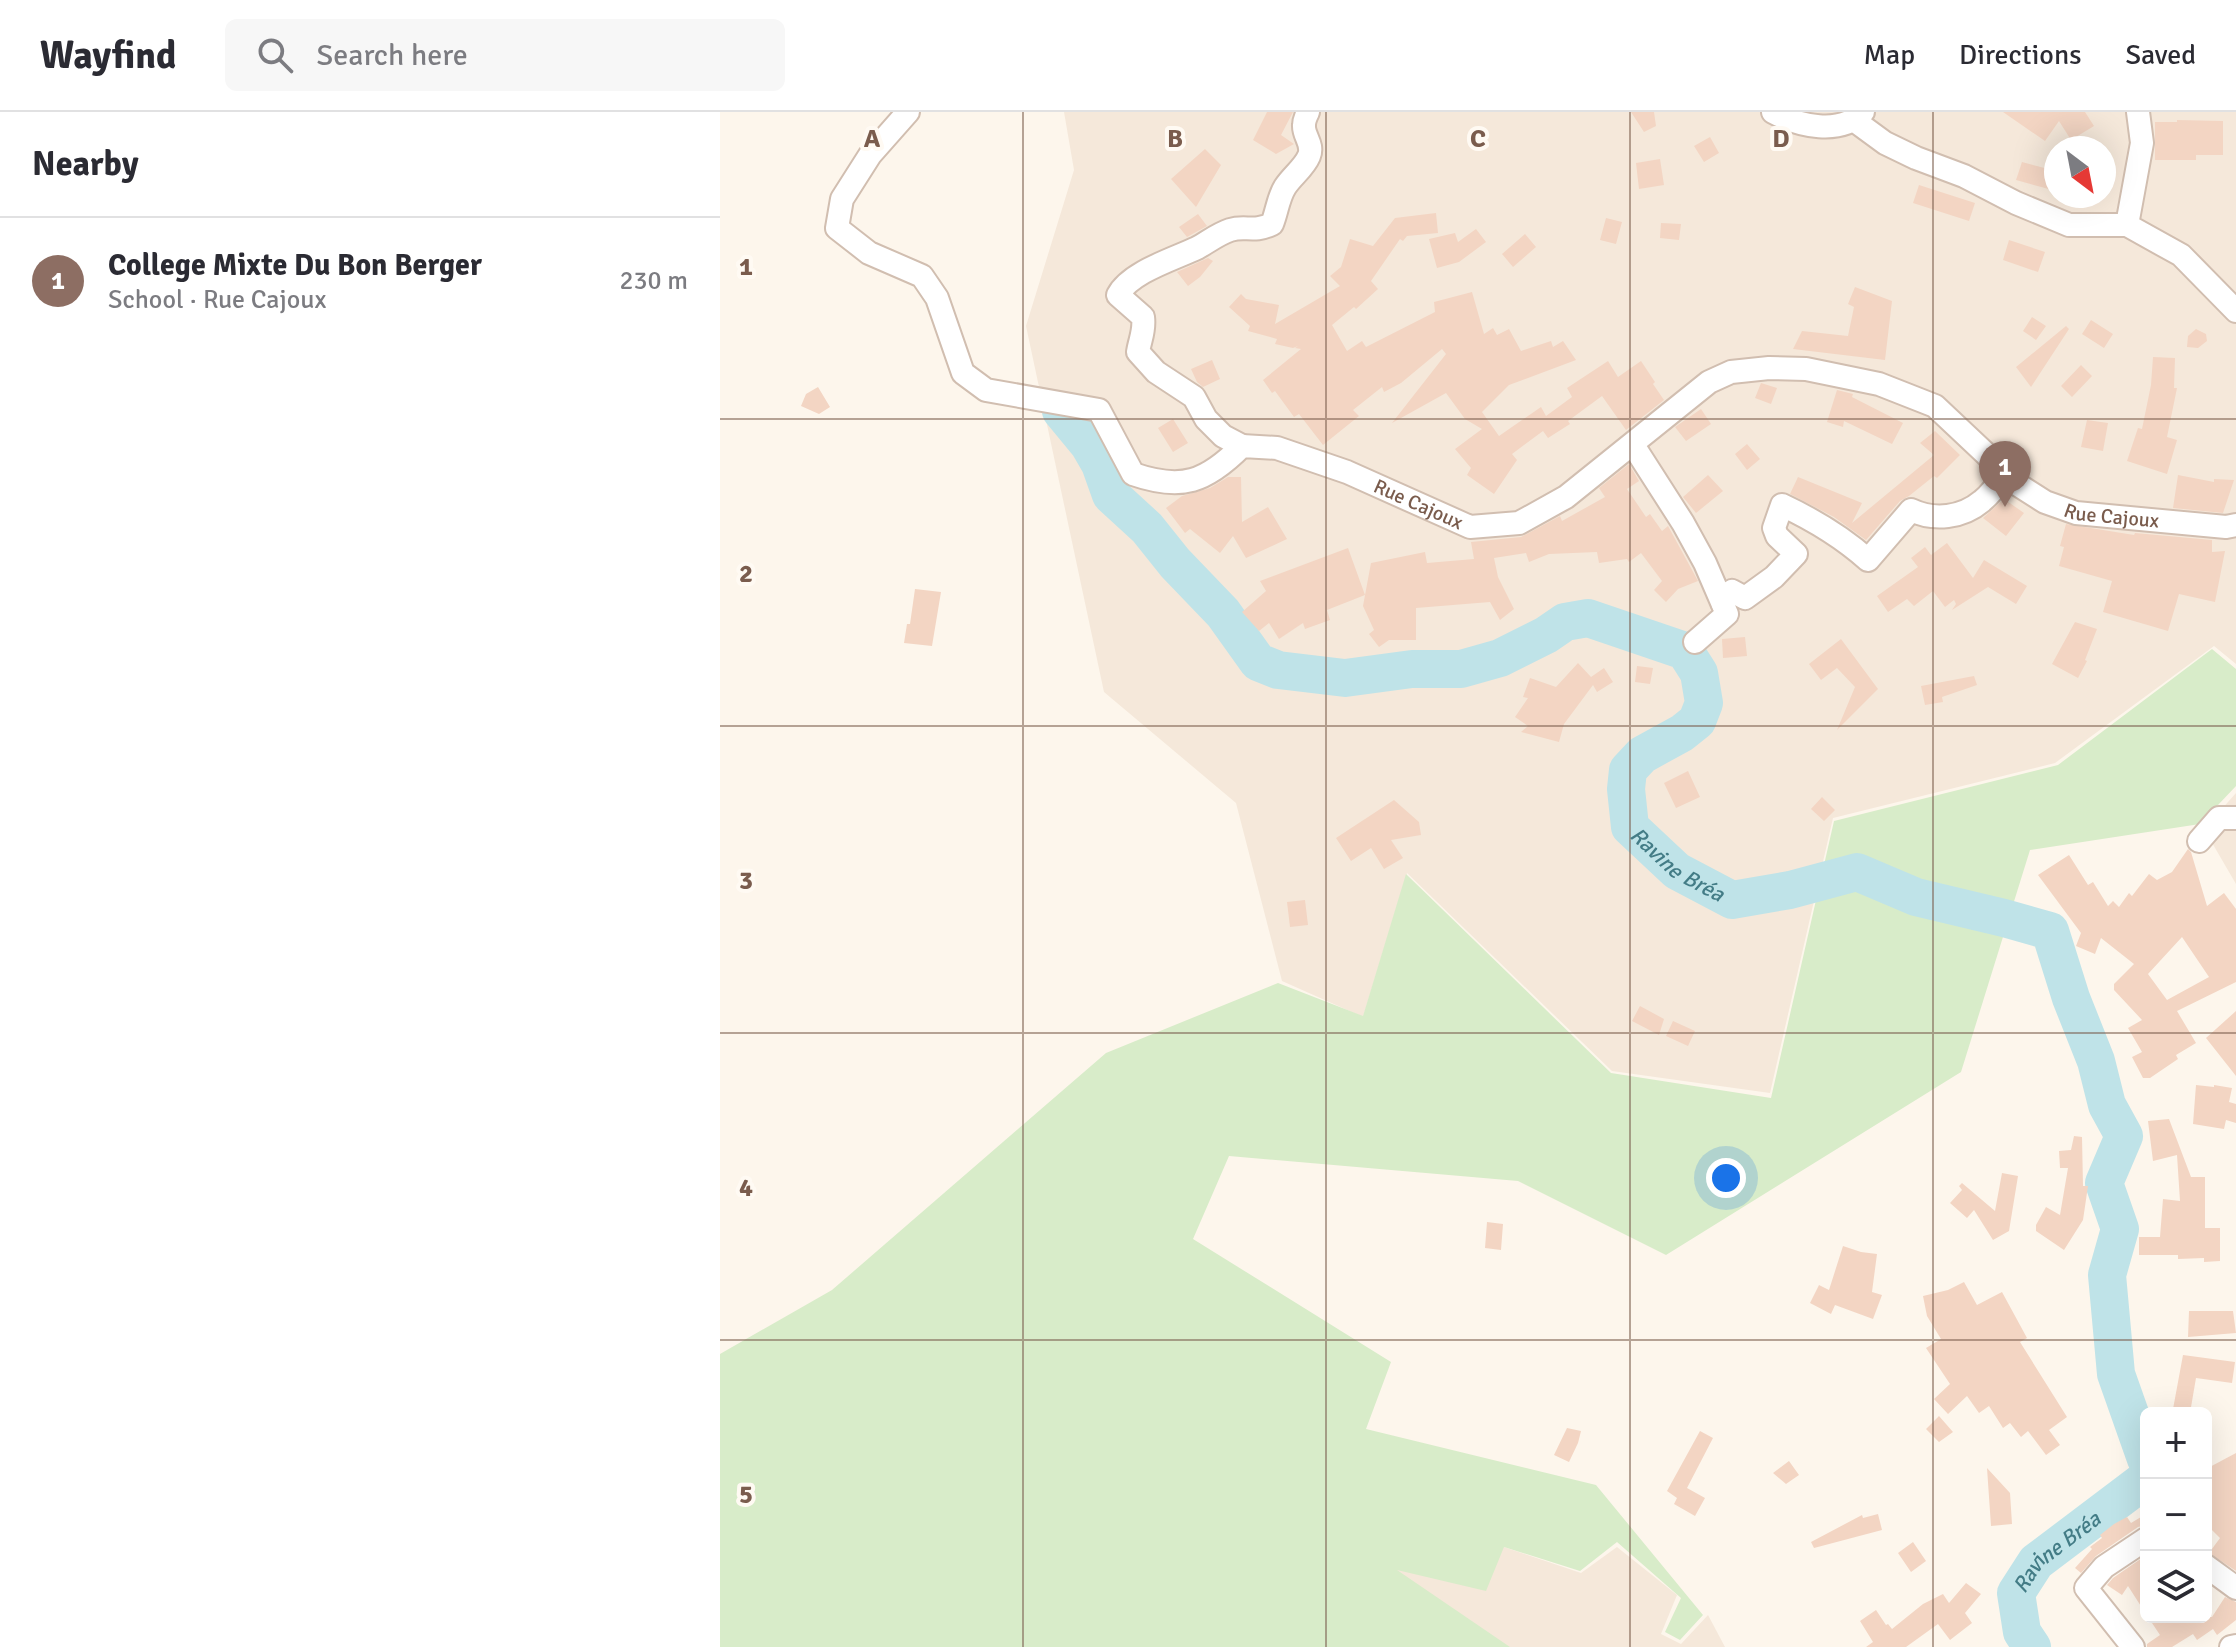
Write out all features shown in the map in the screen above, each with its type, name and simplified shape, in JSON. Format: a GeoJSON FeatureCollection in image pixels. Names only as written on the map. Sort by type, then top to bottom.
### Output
{"type":"FeatureCollection","features":[{"type":"Feature","properties":{"kind":"street"},"geometry":{"type":"LineString","coordinates":[[908,112],[870,155],[842,199],[837,228],[869,253],[922,276],[937,298],[963,373],[986,390],[1099,410],[1133,474],[1157,482],[1186,483],[1222,466],[1242,446],[1223,436],[1206,419],[1194,397],[1147,363],[1138,352],[1139,340],[1145,330],[1143,317],[1118,295],[1122,287],[1144,273],[1218,235],[1232,229],[1260,230],[1272,224],[1287,183],[1310,154],[1311,144],[1303,127],[1308,112]]}},
{"type":"Feature","properties":{"kind":"street"},"geometry":{"type":"LineString","coordinates":[[1773,112],[1789,120],[1813,125],[1842,126],[1859,116],[1885,143],[2069,225],[2127,225],[2181,255],[2236,311]]}},
{"type":"Feature","properties":{"kind":"street"},"geometry":{"type":"LineString","coordinates":[[2127,225],[2142,143],[2138,112]]}},
{"type":"Feature","properties":{"kind":"street","name":"Rue Cajoux"},"geometry":{"type":"LineString","coordinates":[[1242,446],[1277,448],[1347,472],[1470,527],[1519,523],[1566,497],[1709,382],[1731,372],[1769,368],[1806,369],[1879,384],[1935,406],[2012,481],[2045,502],[2076,513],[2226,527],[2236,525]]}},
{"type":"Feature","properties":{"kind":"street"},"geometry":{"type":"LineString","coordinates":[[1633,445],[1683,523],[1727,614],[1695,642]]}},
{"type":"Feature","properties":{"kind":"street"},"geometry":{"type":"LineString","coordinates":[[1723,604],[1725,596],[1732,591],[1745,598],[1774,577],[1796,554],[1777,536],[1774,528],[1782,505],[1818,522],[1847,541],[1868,560],[1911,510],[1932,518],[1961,513],[1983,501],[1996,484],[2012,481]]}},
{"type":"Feature","properties":{"kind":"street"},"geometry":{"type":"LineString","coordinates":[[2199,841],[2219,818],[2236,818]]}},
{"type":"Feature","properties":{"kind":"street"},"geometry":{"type":"LineString","coordinates":[[2133,1647],[2086,1588],[2104,1567],[2140,1543]]}},
{"type":"Feature","properties":{"kind":"street"},"geometry":{"type":"LineString","coordinates":[[2212,1570],[2236,1588]]}},
{"type":"Feature","properties":{"kind":"shaded area"},"geometry":{"type":"Polygon","coordinates":[[[1064,112],[2236,112],[2236,664],[2214,646],[2055,763],[1833,818],[1770,1093],[1612,1071],[1407,873],[1363,1017],[1282,981],[1236,803],[1104,692],[1026,326],[1074,170],[1064,112]]]}},
{"type":"Feature","properties":{"kind":"shaded area"},"geometry":{"type":"Polygon","coordinates":[[[2236,793],[2236,884],[2204,829],[2236,793]]]}},
{"type":"Feature","properties":{"kind":"shaded area"},"geometry":{"type":"Polygon","coordinates":[[[1504,1547],[1581,1573],[1617,1547],[1677,1595],[1661,1634],[1681,1644],[1708,1615],[1725,1647],[1399,1647],[1342,1556],[1504,1547]]]}},
{"type":"Feature","properties":{"kind":"green space"},"geometry":{"type":"Polygon","coordinates":[[[2212,649],[2236,669],[2236,786],[2200,824],[2030,850],[1961,1072],[1666,1255],[1518,1181],[1229,1156],[1193,1239],[1391,1362],[1366,1429],[1596,1485],[1703,1615],[1680,1640],[1665,1632],[1681,1598],[1617,1542],[1580,1571],[1504,1547],[1486,1591],[1397,1570],[1510,1647],[720,1647],[720,1354],[832,1290],[1106,1053],[1278,983],[1363,1016],[1406,874],[1611,1073],[1771,1098],[1834,821],[2058,765],[2212,649]]]}},
{"type":"Feature","properties":{"kind":"building"},"geometry":{"type":"Polygon","coordinates":[[[1267,112],[1293,112],[1281,135],[1294,144],[1276,154],[1253,140],[1267,112]]]}},
{"type":"Feature","properties":{"kind":"building"},"geometry":{"type":"Polygon","coordinates":[[[1631,112],[1654,112],[1656,126],[1644,132],[1631,112]]]}},
{"type":"Feature","properties":{"kind":"building"},"geometry":{"type":"Polygon","coordinates":[[[2003,112],[2085,112],[2094,126],[2078,136],[2068,136],[2059,121],[2048,136],[2044,136],[2044,140],[2003,112]]]}},
{"type":"Feature","properties":{"kind":"building"},"geometry":{"type":"Polygon","coordinates":[[[2223,121],[2223,155],[2196,155],[2196,160],[2155,160],[2155,122],[2223,121]]]}},
{"type":"Feature","properties":{"kind":"building"},"geometry":{"type":"Polygon","coordinates":[[[1710,137],[1719,153],[1704,162],[1694,146],[1710,137]]]}},
{"type":"Feature","properties":{"kind":"building"},"geometry":{"type":"Polygon","coordinates":[[[1205,149],[1221,165],[1196,207],[1171,179],[1205,149]]]}},
{"type":"Feature","properties":{"kind":"building"},"geometry":{"type":"Polygon","coordinates":[[[1660,159],[1664,185],[1639,189],[1636,163],[1660,159]]]}},
{"type":"Feature","properties":{"kind":"building"},"geometry":{"type":"Polygon","coordinates":[[[2022,162],[2044,168],[2044,188],[2016,180],[2022,162]]]}},
{"type":"Feature","properties":{"kind":"building"},"geometry":{"type":"Polygon","coordinates":[[[1919,185],[1975,203],[1969,221],[1913,203],[1919,185]]]}},
{"type":"Feature","properties":{"kind":"building"},"geometry":{"type":"Polygon","coordinates":[[[1436,213],[1438,233],[1407,236],[1403,241],[1400,239],[1371,281],[1378,289],[1332,325],[1347,351],[1362,341],[1366,347],[1435,312],[1434,302],[1472,292],[1484,334],[1493,328],[1497,335],[1509,329],[1521,351],[1551,341],[1553,347],[1563,341],[1576,360],[1509,385],[1482,412],[1499,436],[1541,407],[1546,416],[1572,397],[1567,388],[1608,361],[1618,377],[1641,361],[1664,400],[1626,430],[1602,396],[1568,421],[1570,424],[1548,438],[1543,431],[1512,454],[1517,460],[1494,494],[1467,475],[1471,468],[1455,449],[1482,429],[1465,419],[1446,393],[1392,423],[1446,354],[1442,349],[1401,383],[1384,392],[1382,387],[1353,410],[1359,416],[1323,445],[1299,414],[1294,417],[1263,380],[1301,349],[1275,344],[1277,339],[1248,331],[1250,326],[1229,307],[1241,294],[1246,299],[1279,305],[1275,324],[1340,286],[1330,276],[1341,267],[1350,239],[1373,246],[1395,218],[1436,213]]]}},
{"type":"Feature","properties":{"kind":"building"},"geometry":{"type":"Polygon","coordinates":[[[1198,214],[1207,226],[1187,237],[1179,227],[1198,214]]]}},
{"type":"Feature","properties":{"kind":"building"},"geometry":{"type":"Polygon","coordinates":[[[1606,218],[1622,222],[1616,244],[1600,240],[1606,218]]]}},
{"type":"Feature","properties":{"kind":"building"},"geometry":{"type":"Polygon","coordinates":[[[1661,223],[1681,224],[1679,240],[1660,238],[1661,223]]]}},
{"type":"Feature","properties":{"kind":"building"},"geometry":{"type":"Polygon","coordinates":[[[1476,229],[1486,242],[1459,262],[1437,268],[1429,239],[1455,233],[1458,242],[1476,229]]]}},
{"type":"Feature","properties":{"kind":"building"},"geometry":{"type":"Polygon","coordinates":[[[1525,234],[1536,247],[1513,267],[1502,254],[1525,234]]]}},
{"type":"Feature","properties":{"kind":"building"},"geometry":{"type":"Polygon","coordinates":[[[2009,240],[2045,252],[2038,272],[2003,260],[2009,240]]]}},
{"type":"Feature","properties":{"kind":"building"},"geometry":{"type":"Polygon","coordinates":[[[1208,258],[1213,261],[1188,286],[1177,272],[1208,258]]]}},
{"type":"Feature","properties":{"kind":"building"},"geometry":{"type":"Polygon","coordinates":[[[1855,287],[1892,301],[1885,360],[1793,349],[1802,331],[1848,336],[1854,307],[1848,304],[1855,287]]]}},
{"type":"Feature","properties":{"kind":"building"},"geometry":{"type":"Polygon","coordinates":[[[2032,317],[2046,326],[2036,340],[2023,331],[2032,317]]]}},
{"type":"Feature","properties":{"kind":"building"},"geometry":{"type":"Polygon","coordinates":[[[2091,320],[2113,334],[2104,348],[2082,334],[2091,320]]]}},
{"type":"Feature","properties":{"kind":"building"},"geometry":{"type":"Polygon","coordinates":[[[2066,326],[2069,329],[2031,387],[2016,367],[2066,326]]]}},
{"type":"Feature","properties":{"kind":"building"},"geometry":{"type":"Polygon","coordinates":[[[2196,329],[2206,334],[2207,341],[2198,348],[2187,347],[2188,336],[2196,329]]]}},
{"type":"Feature","properties":{"kind":"building"},"geometry":{"type":"Polygon","coordinates":[[[2153,357],[2175,358],[2174,388],[2177,388],[2167,437],[2177,440],[2167,474],[2127,461],[2138,428],[2142,429],[2153,357]]]}},
{"type":"Feature","properties":{"kind":"building"},"geometry":{"type":"Polygon","coordinates":[[[1212,360],[1220,379],[1203,387],[1191,369],[1212,360]]]}},
{"type":"Feature","properties":{"kind":"building"},"geometry":{"type":"Polygon","coordinates":[[[2081,365],[2092,376],[2072,397],[2061,386],[2081,365]]]}},
{"type":"Feature","properties":{"kind":"building"},"geometry":{"type":"Polygon","coordinates":[[[1761,383],[1777,388],[1771,404],[1755,398],[1761,383]]]}},
{"type":"Feature","properties":{"kind":"building"},"geometry":{"type":"Polygon","coordinates":[[[818,387],[830,407],[819,414],[801,406],[806,394],[818,387]]]}},
{"type":"Feature","properties":{"kind":"building"},"geometry":{"type":"Polygon","coordinates":[[[1837,390],[1853,394],[1852,397],[1903,423],[1892,444],[1844,421],[1843,427],[1827,422],[1837,390]]]}},
{"type":"Feature","properties":{"kind":"building"},"geometry":{"type":"Polygon","coordinates":[[[1701,409],[1711,424],[1686,441],[1675,427],[1701,409]]]}},
{"type":"Feature","properties":{"kind":"building"},"geometry":{"type":"Polygon","coordinates":[[[1173,419],[1188,443],[1173,452],[1158,428],[1173,419]]]}},
{"type":"Feature","properties":{"kind":"building"},"geometry":{"type":"Polygon","coordinates":[[[2087,420],[2108,423],[2103,451],[2081,447],[2087,420]]]}},
{"type":"Feature","properties":{"kind":"building"},"geometry":{"type":"Polygon","coordinates":[[[1935,431],[1960,455],[1937,478],[1934,476],[1900,501],[1866,540],[1834,517],[1790,494],[1798,477],[1862,503],[1852,523],[1934,455],[1920,443],[1935,431]]]}},
{"type":"Feature","properties":{"kind":"building"},"geometry":{"type":"Polygon","coordinates":[[[1747,444],[1760,459],[1747,470],[1735,454],[1747,444]]]}},
{"type":"Feature","properties":{"kind":"building"},"geometry":{"type":"Polygon","coordinates":[[[1629,464],[1639,481],[1627,489],[1646,517],[1650,514],[1662,531],[1668,526],[1698,581],[1678,589],[1666,602],[1654,590],[1662,581],[1641,553],[1629,562],[1627,559],[1599,563],[1597,552],[1549,554],[1529,562],[1526,553],[1494,558],[1498,577],[1514,609],[1500,620],[1490,602],[1416,608],[1416,640],[1389,640],[1379,647],[1369,634],[1374,630],[1363,606],[1371,563],[1425,552],[1427,563],[1474,559],[1471,542],[1521,537],[1560,516],[1562,521],[1605,497],[1599,488],[1629,464]]]}},
{"type":"Feature","properties":{"kind":"building"},"geometry":{"type":"Polygon","coordinates":[[[1708,475],[1723,491],[1696,513],[1683,497],[1708,475]]]}},
{"type":"Feature","properties":{"kind":"building"},"geometry":{"type":"Polygon","coordinates":[[[2178,475],[2214,482],[2214,479],[2234,480],[2223,513],[2173,508],[2178,475]]]}},
{"type":"Feature","properties":{"kind":"building"},"geometry":{"type":"Polygon","coordinates":[[[1228,477],[1241,477],[1242,522],[1268,507],[1287,539],[1246,558],[1233,536],[1220,553],[1190,529],[1185,533],[1166,508],[1182,496],[1210,488],[1228,477]]]}},
{"type":"Feature","properties":{"kind":"building"},"geometry":{"type":"Polygon","coordinates":[[[2004,499],[2024,513],[2006,536],[1983,518],[2004,499]]]}},
{"type":"Feature","properties":{"kind":"building"},"geometry":{"type":"Polygon","coordinates":[[[2066,524],[2134,535],[2212,540],[2212,552],[2225,551],[2215,602],[2179,594],[2168,631],[2103,612],[2112,581],[2059,566],[2066,524]]]}},
{"type":"Feature","properties":{"kind":"building"},"geometry":{"type":"Polygon","coordinates":[[[1947,543],[1973,578],[1984,560],[2027,586],[2016,604],[1988,587],[1952,610],[1956,604],[1954,600],[1945,607],[1933,591],[1914,606],[1907,599],[1888,612],[1877,596],[1918,567],[1911,558],[1925,547],[1931,555],[1947,543]]]}},
{"type":"Feature","properties":{"kind":"building"},"geometry":{"type":"Polygon","coordinates":[[[1348,548],[1365,595],[1327,610],[1330,620],[1305,629],[1303,623],[1279,639],[1269,623],[1259,631],[1242,612],[1266,591],[1260,581],[1348,548]]]}},
{"type":"Feature","properties":{"kind":"building"},"geometry":{"type":"Polygon","coordinates":[[[915,589],[941,592],[932,646],[904,643],[915,589]]]}},
{"type":"Feature","properties":{"kind":"building"},"geometry":{"type":"Polygon","coordinates":[[[2075,622],[2097,629],[2078,678],[2052,664],[2075,622]]]}},
{"type":"Feature","properties":{"kind":"building"},"geometry":{"type":"Polygon","coordinates":[[[1745,637],[1747,656],[1723,658],[1722,639],[1745,637]]]}},
{"type":"Feature","properties":{"kind":"building"},"geometry":{"type":"Polygon","coordinates":[[[1841,639],[1878,689],[1837,730],[1855,687],[1837,668],[1821,680],[1809,664],[1841,639]]]}},
{"type":"Feature","properties":{"kind":"building"},"geometry":{"type":"Polygon","coordinates":[[[1578,663],[1591,677],[1604,668],[1613,682],[1597,692],[1593,685],[1564,724],[1559,742],[1521,732],[1528,726],[1515,717],[1528,698],[1523,697],[1530,678],[1556,687],[1578,663]]]}},
{"type":"Feature","properties":{"kind":"building"},"geometry":{"type":"Polygon","coordinates":[[[1637,666],[1653,668],[1650,684],[1635,682],[1637,666]]]}},
{"type":"Feature","properties":{"kind":"building"},"geometry":{"type":"Polygon","coordinates":[[[1974,676],[1977,685],[1942,697],[1943,702],[1925,705],[1921,686],[1974,676]]]}},
{"type":"Feature","properties":{"kind":"building"},"geometry":{"type":"Polygon","coordinates":[[[1688,771],[1700,797],[1676,808],[1664,783],[1688,771]]]}},
{"type":"Feature","properties":{"kind":"building"},"geometry":{"type":"Polygon","coordinates":[[[1822,797],[1835,810],[1824,821],[1811,809],[1822,797]]]}},
{"type":"Feature","properties":{"kind":"building"},"geometry":{"type":"Polygon","coordinates":[[[1394,800],[1419,822],[1421,835],[1391,840],[1403,858],[1384,869],[1371,848],[1351,861],[1336,838],[1394,800]]]}},
{"type":"Feature","properties":{"kind":"building"},"geometry":{"type":"Polygon","coordinates":[[[2188,849],[2207,906],[2224,893],[2236,909],[2236,982],[2177,1011],[2196,1043],[2176,1055],[2178,1059],[2150,1078],[2143,1078],[2132,1057],[2142,1052],[2128,1028],[2142,1020],[2114,990],[2114,984],[2134,964],[2101,938],[2095,954],[2076,946],[2081,933],[2038,875],[2069,855],[2088,885],[2093,882],[2108,906],[2113,901],[2119,907],[2149,874],[2157,880],[2172,872],[2188,849]],[[2182,937],[2148,974],[2167,1000],[2209,977],[2182,937]]]}},
{"type":"Feature","properties":{"kind":"building"},"geometry":{"type":"Polygon","coordinates":[[[1305,900],[1308,925],[1290,927],[1287,902],[1305,900]]]}},
{"type":"Feature","properties":{"kind":"building"},"geometry":{"type":"Polygon","coordinates":[[[1640,1006],[1664,1019],[1659,1035],[1632,1021],[1640,1006]]]}},
{"type":"Feature","properties":{"kind":"building"},"geometry":{"type":"Polygon","coordinates":[[[2236,1011],[2236,1076],[2206,1038],[2236,1011]]]}},
{"type":"Feature","properties":{"kind":"building"},"geometry":{"type":"Polygon","coordinates":[[[1673,1021],[1695,1031],[1688,1046],[1666,1036],[1673,1021]]]}},
{"type":"Feature","properties":{"kind":"building"},"geometry":{"type":"Polygon","coordinates":[[[2196,1085],[2232,1088],[2229,1102],[2236,1104],[2236,1123],[2226,1120],[2224,1129],[2193,1124],[2196,1085]]]}},
{"type":"Feature","properties":{"kind":"building"},"geometry":{"type":"Polygon","coordinates":[[[2169,1119],[2191,1177],[2205,1177],[2205,1228],[2220,1228],[2220,1261],[2178,1259],[2178,1255],[2139,1255],[2139,1237],[2160,1237],[2163,1199],[2180,1201],[2177,1155],[2153,1161],[2148,1121],[2169,1119]]]}},
{"type":"Feature","properties":{"kind":"building"},"geometry":{"type":"Polygon","coordinates":[[[2074,1136],[2082,1137],[2083,1186],[2088,1186],[2083,1220],[2064,1250],[2036,1231],[2036,1225],[2046,1207],[2060,1215],[2068,1168],[2060,1168],[2059,1151],[2071,1150],[2074,1136]]]}},
{"type":"Feature","properties":{"kind":"building"},"geometry":{"type":"Polygon","coordinates":[[[2002,1173],[2018,1176],[2009,1231],[1993,1240],[1974,1210],[1967,1218],[1950,1203],[1962,1190],[1959,1186],[1962,1183],[1995,1211],[2002,1173]]]}},
{"type":"Feature","properties":{"kind":"building"},"geometry":{"type":"Polygon","coordinates":[[[1487,1222],[1503,1224],[1501,1250],[1485,1248],[1487,1222]]]}},
{"type":"Feature","properties":{"kind":"building"},"geometry":{"type":"Polygon","coordinates":[[[1843,1246],[1877,1254],[1872,1292],[1882,1295],[1873,1319],[1835,1305],[1831,1314],[1810,1303],[1819,1285],[1829,1290],[1843,1246]]]}},
{"type":"Feature","properties":{"kind":"building"},"geometry":{"type":"Polygon","coordinates":[[[1964,1282],[1977,1305],[2002,1292],[2027,1338],[2020,1342],[2067,1417],[2049,1430],[2060,1445],[2046,1455],[2028,1431],[2021,1437],[2010,1423],[2003,1428],[1989,1406],[1979,1413],[1967,1396],[1948,1414],[1934,1399],[1950,1384],[1926,1348],[1941,1339],[1927,1316],[1923,1296],[1948,1290],[1964,1282]]]}},
{"type":"Feature","properties":{"kind":"building"},"geometry":{"type":"Polygon","coordinates":[[[2189,1311],[2233,1311],[2236,1333],[2188,1337],[2189,1311]]]}},
{"type":"Feature","properties":{"kind":"building"},"geometry":{"type":"Polygon","coordinates":[[[2183,1355],[2235,1362],[2232,1383],[2196,1378],[2191,1407],[2173,1407],[2183,1355]]]}},
{"type":"Feature","properties":{"kind":"building"},"geometry":{"type":"Polygon","coordinates":[[[1939,1416],[1953,1432],[1939,1442],[1926,1429],[1939,1416]]]}},
{"type":"Feature","properties":{"kind":"building"},"geometry":{"type":"Polygon","coordinates":[[[1567,1428],[1581,1431],[1569,1462],[1554,1455],[1567,1428]]]}},
{"type":"Feature","properties":{"kind":"building"},"geometry":{"type":"Polygon","coordinates":[[[1700,1431],[1713,1438],[1687,1488],[1705,1498],[1695,1516],[1674,1504],[1677,1498],[1667,1491],[1700,1431]]]}},
{"type":"Feature","properties":{"kind":"building"},"geometry":{"type":"Polygon","coordinates":[[[2236,1453],[2236,1571],[2212,1555],[2212,1549],[2220,1538],[2212,1530],[2212,1466],[2236,1453]]]}},
{"type":"Feature","properties":{"kind":"building"},"geometry":{"type":"Polygon","coordinates":[[[1789,1461],[1799,1475],[1786,1484],[1773,1473],[1789,1461]]]}},
{"type":"Feature","properties":{"kind":"building"},"geometry":{"type":"Polygon","coordinates":[[[1987,1468],[2010,1493],[2012,1524],[1991,1526],[1987,1468]]]}},
{"type":"Feature","properties":{"kind":"building"},"geometry":{"type":"Polygon","coordinates":[[[1878,1514],[1882,1530],[1814,1548],[1811,1542],[1862,1515],[1863,1518],[1878,1514]]]}},
{"type":"Feature","properties":{"kind":"building"},"geometry":{"type":"Polygon","coordinates":[[[2127,1517],[2131,1523],[2140,1518],[2140,1526],[2096,1556],[2081,1573],[2075,1568],[2092,1549],[2090,1547],[2102,1538],[2100,1535],[2127,1517]]]}},
{"type":"Feature","properties":{"kind":"building"},"geometry":{"type":"Polygon","coordinates":[[[1913,1542],[1926,1561],[1911,1572],[1898,1553],[1913,1542]]]}},
{"type":"Feature","properties":{"kind":"building"},"geometry":{"type":"Polygon","coordinates":[[[2140,1559],[2140,1605],[2128,1586],[2122,1595],[2107,1585],[2140,1559]]]}},
{"type":"Feature","properties":{"kind":"building"},"geometry":{"type":"Polygon","coordinates":[[[1966,1583],[1981,1594],[1965,1613],[1972,1623],[1950,1640],[1938,1624],[1906,1647],[1866,1647],[1873,1642],[1860,1621],[1876,1610],[1892,1629],[1923,1604],[1943,1594],[1949,1603],[1966,1583]]]}},
{"type":"Feature","properties":{"kind":"building"},"geometry":{"type":"Polygon","coordinates":[[[2225,1597],[2236,1602],[2236,1620],[2217,1635],[2213,1629],[2197,1640],[2193,1634],[2172,1647],[2147,1647],[2160,1635],[2152,1623],[2212,1623],[2212,1617],[2225,1597]]]}},
{"type":"Feature","properties":{"kind":"waterway","name":"Ravine Bréa"},"geometry":{"type":"LineString","coordinates":[[1061,411],[1089,445],[1100,464],[1111,495],[1147,528],[1175,563],[1223,613],[1258,662],[1278,670],[1345,678],[1412,669],[1461,669],[1500,658],[1565,622],[1588,618],[1685,651],[1699,673],[1704,703],[1697,721],[1642,755],[1628,770],[1626,789],[1630,827],[1677,871],[1732,900],[1790,890],[1857,872],[1916,897],[2050,931],[2071,998],[2096,1061],[2107,1105],[2124,1136],[2104,1183],[2120,1229],[2107,1275],[2116,1374],[2140,1442]]}},
{"type":"Feature","properties":{"kind":"waterway","name":"Ravine Bréa"},"geometry":{"type":"LineString","coordinates":[[2032,1647],[2022,1632],[2016,1593],[2036,1562],[2140,1484]]}},
{"type":"Feature","properties":{"kind":"place","name":"College Mixte Du Bon Berger"},"geometry":{"type":"Point","coordinates":[2005,507]}}]}
